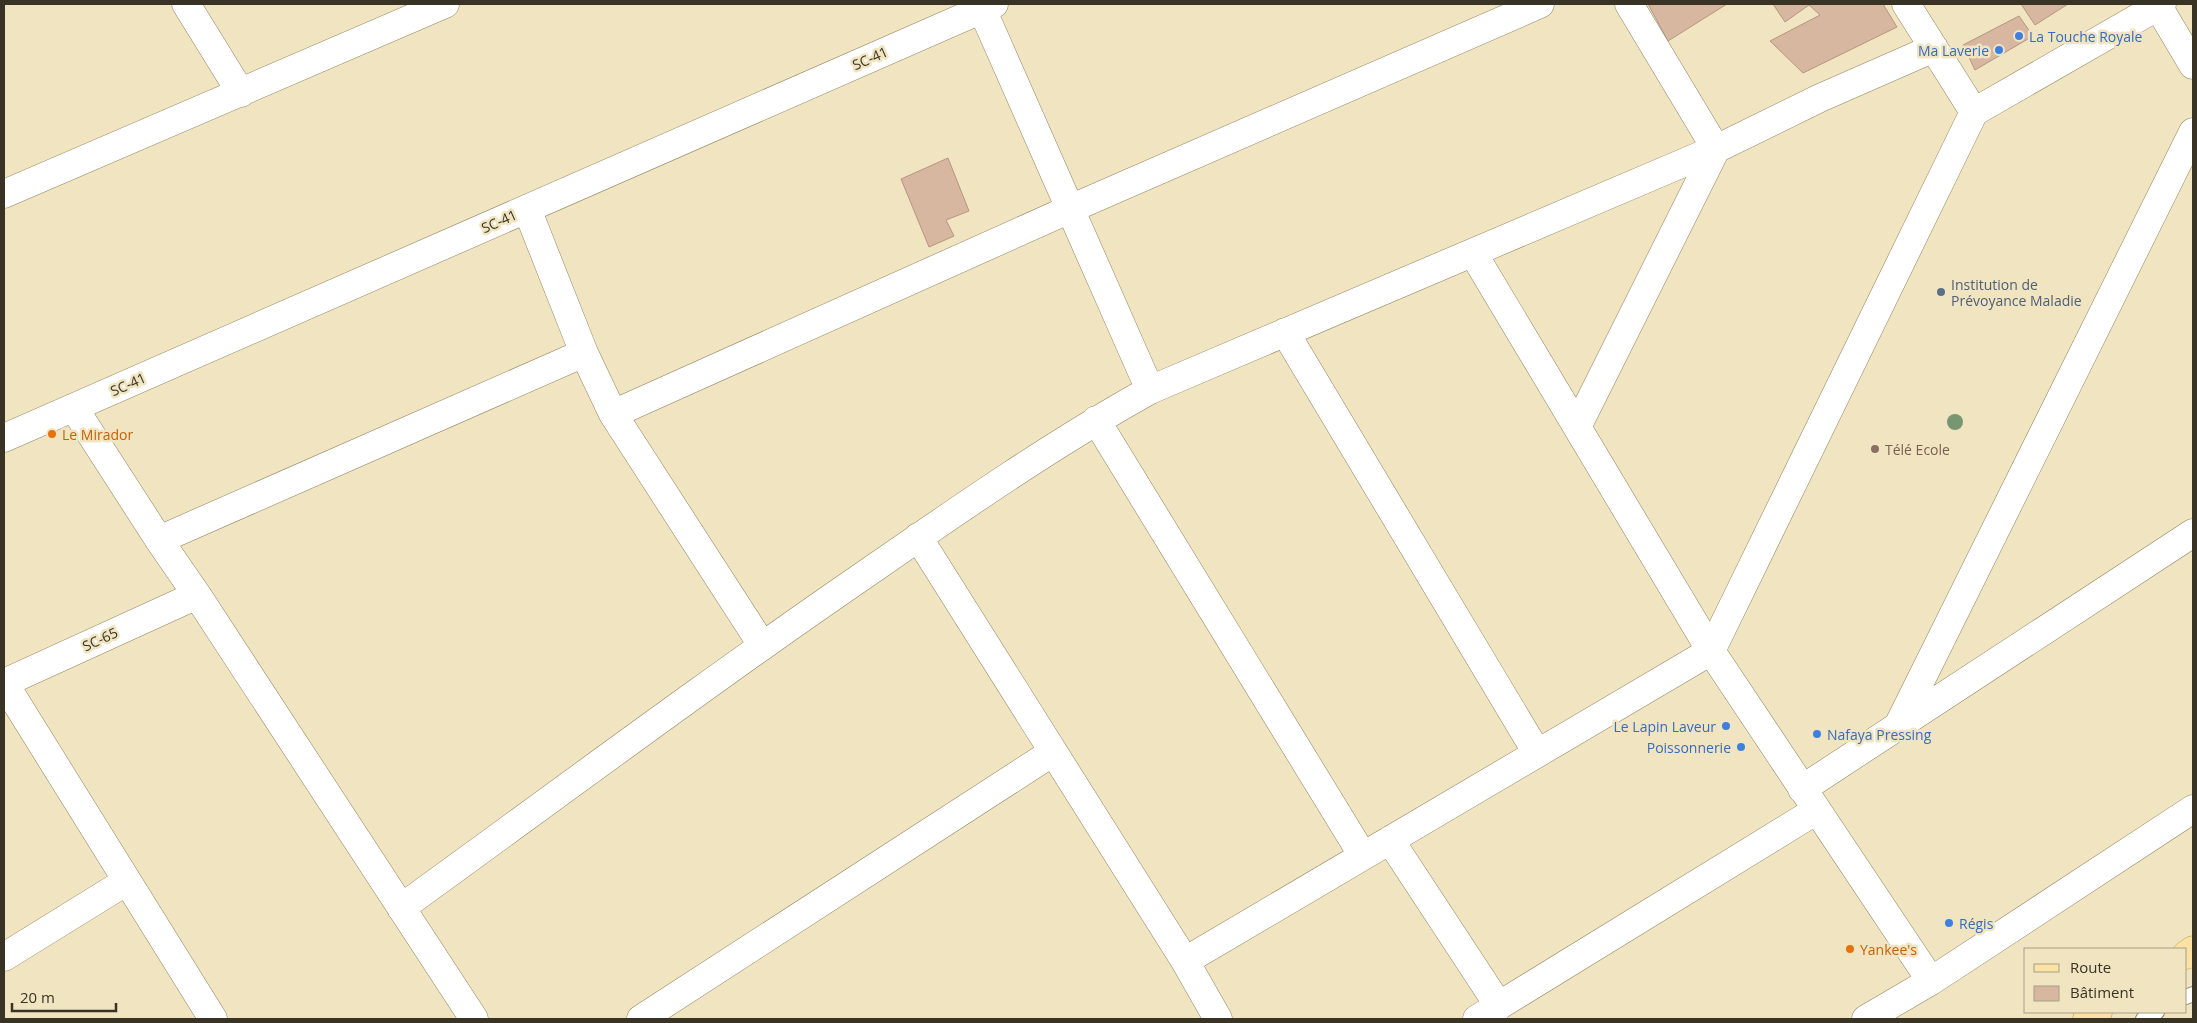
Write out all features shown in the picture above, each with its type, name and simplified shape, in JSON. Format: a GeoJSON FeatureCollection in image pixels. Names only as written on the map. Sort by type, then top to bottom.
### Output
{"type":"FeatureCollection","features":[{"type":"Feature","properties":{"kind":"street"},"geometry":{"type":"LineString","coordinates":[[186,4],[241,93]]}},
{"type":"Feature","properties":{"kind":"street"},"geometry":{"type":"LineString","coordinates":[[4,194],[445,4]]}},
{"type":"Feature","properties":{"kind":"street"},"geometry":{"type":"LineString","coordinates":[[613,414],[1070,209],[1540,4]]}},
{"type":"Feature","properties":{"kind":"street"},"geometry":{"type":"LineString","coordinates":[[1628,4],[1716,149]]}},
{"type":"Feature","properties":{"kind":"street"},"geometry":{"type":"LineString","coordinates":[[1906,4],[1974,112]]}},
{"type":"Feature","properties":{"kind":"street"},"geometry":{"type":"LineString","coordinates":[[1185,961],[1711,651],[1974,112],[2160,5],[2193,65]]}},
{"type":"Feature","properties":{"kind":"street"},"geometry":{"type":"LineString","coordinates":[[988,6],[1070,209],[1150,390]]}},
{"type":"Feature","properties":{"kind":"street","name":"SC-41"},"geometry":{"type":"LineString","coordinates":[[4,438],[988,6]]}},
{"type":"Feature","properties":{"kind":"street"},"geometry":{"type":"LineString","coordinates":[[401,908],[762,645],[918,537],[1096,420],[1150,390],[1716,149],[1820,98],[1934,48]]}},
{"type":"Feature","properties":{"kind":"street"},"geometry":{"type":"LineString","coordinates":[[1898,726],[2193,132]]}},
{"type":"Feature","properties":{"kind":"street"},"geometry":{"type":"LineString","coordinates":[[1577,427],[1716,149]]}},
{"type":"Feature","properties":{"kind":"street"},"geometry":{"type":"LineString","coordinates":[[527,209],[584,353],[613,414],[762,645]]}},
{"type":"Feature","properties":{"kind":"street"},"geometry":{"type":"LineString","coordinates":[[1473,253],[1711,651],[1931,981]]}},
{"type":"Feature","properties":{"kind":"street"},"geometry":{"type":"LineString","coordinates":[[1285,332],[1537,753]]}},
{"type":"Feature","properties":{"kind":"street"},"geometry":{"type":"LineString","coordinates":[[159,540],[584,353]]}},
{"type":"Feature","properties":{"kind":"street"},"geometry":{"type":"LineString","coordinates":[[74,408],[474,1019]]}},
{"type":"Feature","properties":{"kind":"street"},"geometry":{"type":"LineString","coordinates":[[1096,420],[1363,856]]}},
{"type":"Feature","properties":{"kind":"street"},"geometry":{"type":"LineString","coordinates":[[1390,840],[1488,1013],[1810,799],[1898,726],[2193,533]]}},
{"type":"Feature","properties":{"kind":"street"},"geometry":{"type":"LineString","coordinates":[[918,537],[1185,961],[1218,1019]]}},
{"type":"Feature","properties":{"kind":"street","name":"SC-65"},"geometry":{"type":"LineString","coordinates":[[4,683],[197,594]]}},
{"type":"Feature","properties":{"kind":"street"},"geometry":{"type":"LineString","coordinates":[[4,683],[213,1019]]}},
{"type":"Feature","properties":{"kind":"street"},"geometry":{"type":"LineString","coordinates":[[641,1019],[1053,752]]}},
{"type":"Feature","properties":{"kind":"street"},"geometry":{"type":"LineString","coordinates":[[1866,1019],[1931,981],[2193,809]]}},
{"type":"Feature","properties":{"kind":"street"},"geometry":{"type":"LineString","coordinates":[[4,957],[127,881]]}},
{"type":"Feature","properties":{"kind":"lane"},"geometry":{"type":"LineString","coordinates":[[2142,1019],[2155,1013]]}},
{"type":"Feature","properties":{"kind":"building"},"geometry":{"type":"Polygon","coordinates":[[[1648,4],[1727,4],[1668,41],[1648,4]]]}},
{"type":"Feature","properties":{"kind":"building"},"geometry":{"type":"Polygon","coordinates":[[[1773,4],[1883,4],[1897,27],[1803,73],[1770,41],[1820,15],[1809,5],[1785,22],[1773,4]]]}},
{"type":"Feature","properties":{"kind":"building"},"geometry":{"type":"Polygon","coordinates":[[[2021,4],[2068,4],[2035,25],[2021,4]]]}},
{"type":"Feature","properties":{"kind":"building"},"geometry":{"type":"Polygon","coordinates":[[[2019,16],[2033,36],[1975,70],[1963,45],[2019,16]]]}},
{"type":"Feature","properties":{"kind":"building"},"geometry":{"type":"Polygon","coordinates":[[[948,158],[969,211],[946,220],[954,236],[929,247],[901,179],[948,158]]]}},
{"type":"Feature","properties":{"kind":"place","name":"La Touche Royale"},"geometry":{"type":"Point","coordinates":[2019,36]}},
{"type":"Feature","properties":{"kind":"place","name":"Ma Laverie"},"geometry":{"type":"Point","coordinates":[1999,50]}},
{"type":"Feature","properties":{"kind":"place","name":"Institution de Prévoyance Maladie"},"geometry":{"type":"Point","coordinates":[1941,292]}},
{"type":"Feature","properties":{"kind":"place","name":"Le Mirador"},"geometry":{"type":"Point","coordinates":[52,434]}},
{"type":"Feature","properties":{"kind":"place","name":"Télé Ecole"},"geometry":{"type":"Point","coordinates":[1875,449]}},
{"type":"Feature","properties":{"kind":"place","name":"Le Lapin Laveur"},"geometry":{"type":"Point","coordinates":[1726,726]}},
{"type":"Feature","properties":{"kind":"place","name":"Nafaya Pressing"},"geometry":{"type":"Point","coordinates":[1817,734]}},
{"type":"Feature","properties":{"kind":"place","name":"Poissonnerie"},"geometry":{"type":"Point","coordinates":[1741,747]}},
{"type":"Feature","properties":{"kind":"place","name":"Régis"},"geometry":{"type":"Point","coordinates":[1949,923]}},
{"type":"Feature","properties":{"kind":"place","name":"Yankee's"},"geometry":{"type":"Point","coordinates":[1850,949]}}]}
